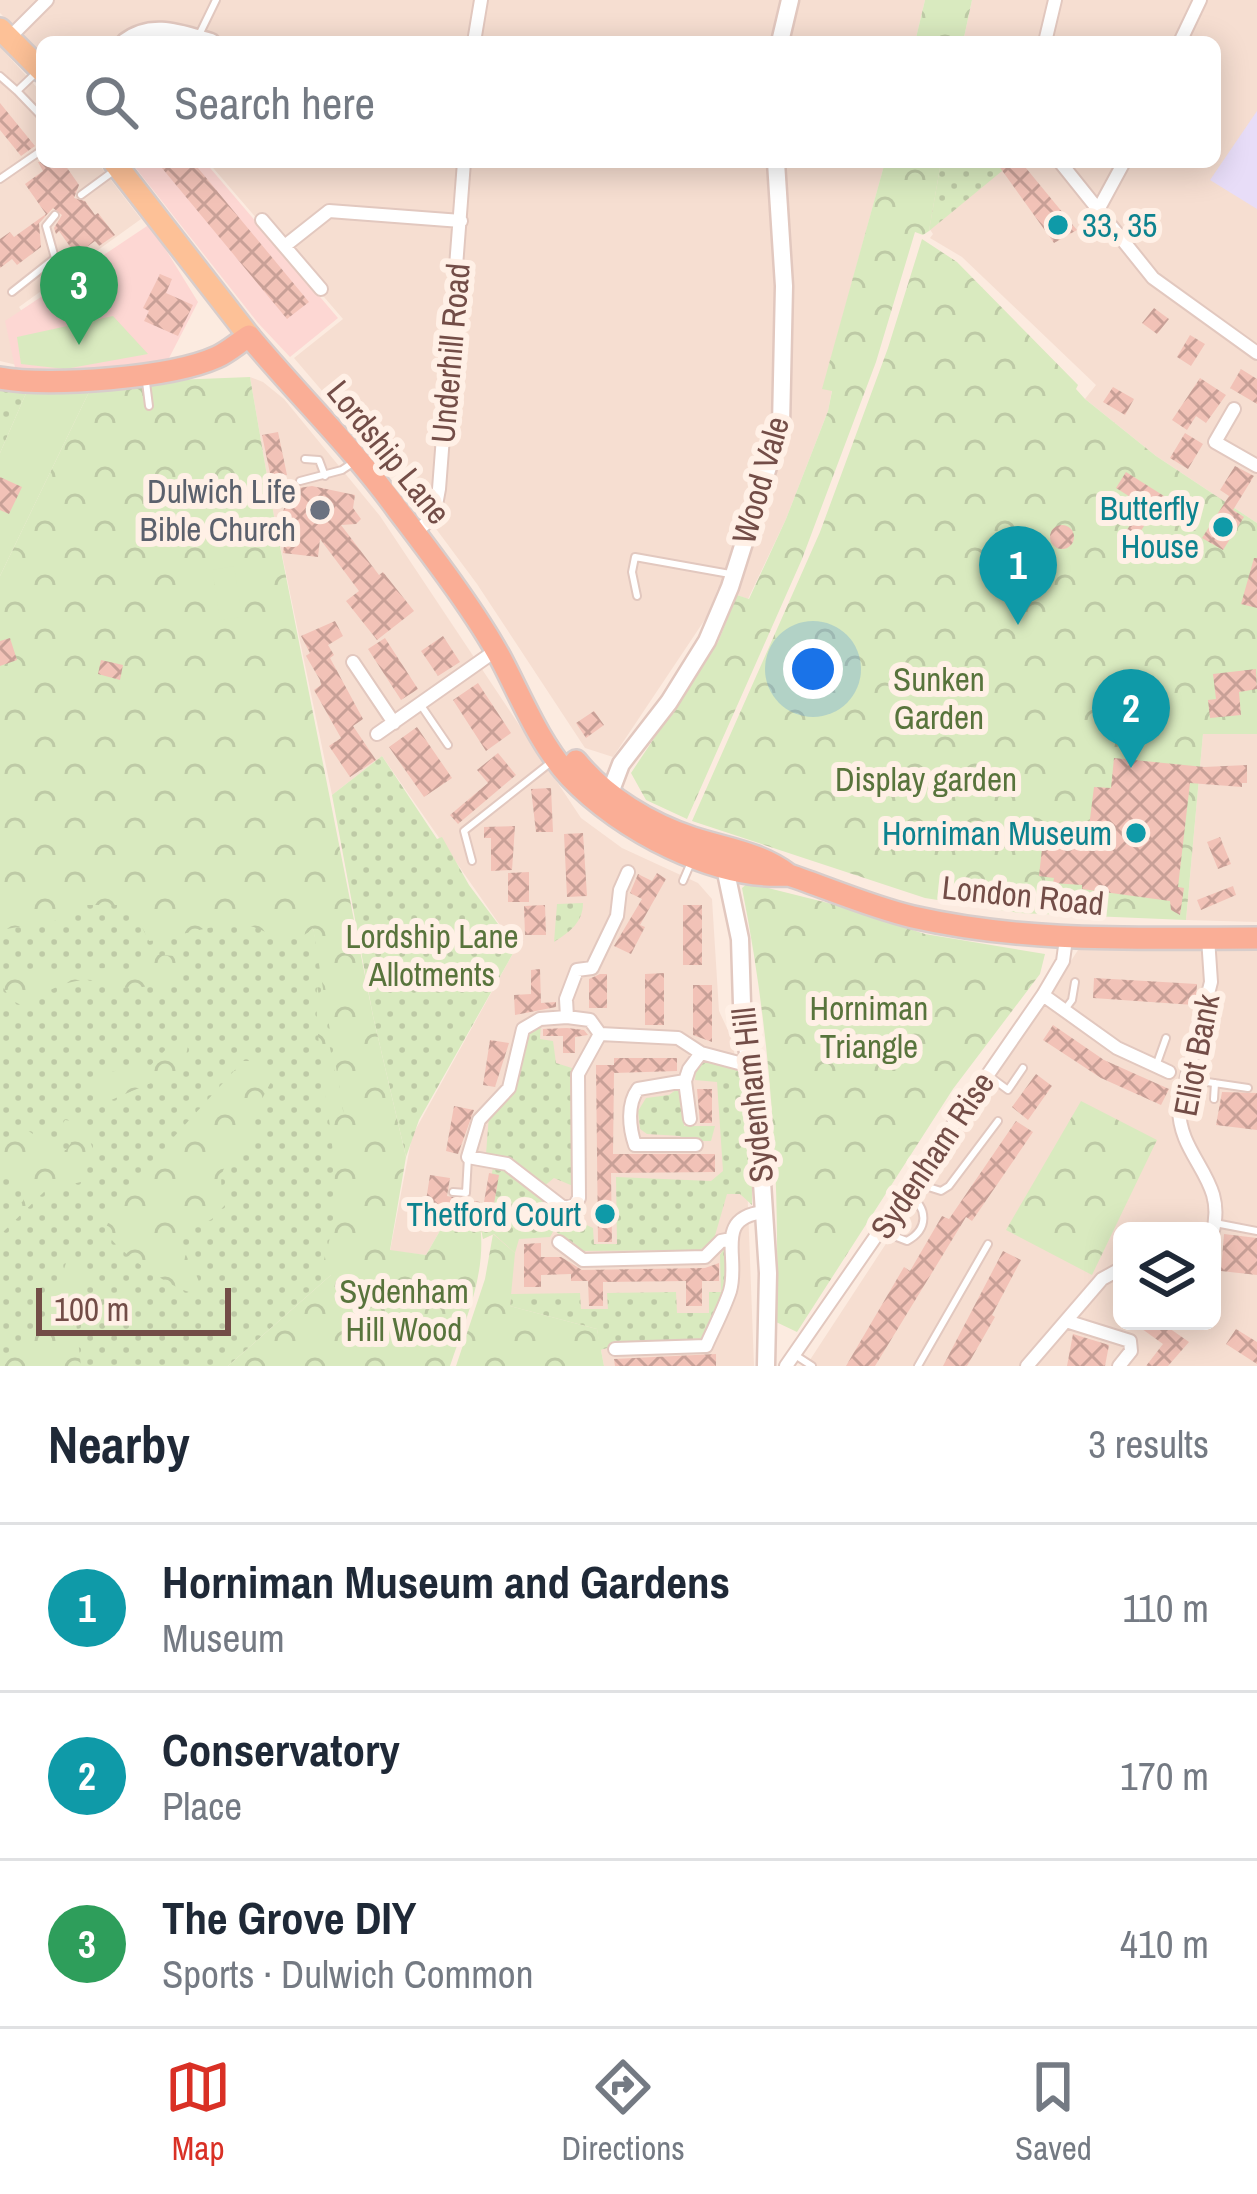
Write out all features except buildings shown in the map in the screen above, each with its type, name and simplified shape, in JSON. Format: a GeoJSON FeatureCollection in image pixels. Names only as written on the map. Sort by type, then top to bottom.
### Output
{"type":"FeatureCollection","features":[{"type":"Feature","properties":{"kind":"highway"},"geometry":{"type":"LineString","coordinates":[[0,378],[37,383],[145,372],[212,359],[249,336]]}},
{"type":"Feature","properties":{"kind":"highway","name":"Lordship Lane"},"geometry":{"type":"LineString","coordinates":[[249,336],[414,534],[498,655],[515,694],[556,758],[600,790]]}},
{"type":"Feature","properties":{"kind":"highway","name":"London Road"},"geometry":{"type":"LineString","coordinates":[[498,655],[581,768],[644,834],[695,848],[756,856],[789,875],[909,916],[998,932],[1066,939],[1257,938]]}},
{"type":"Feature","properties":{"kind":"highway","name":"London Road"},"geometry":{"type":"LineString","coordinates":[[695,848],[727,867],[771,877],[789,875]]}},
{"type":"Feature","properties":{"kind":"main road"},"geometry":{"type":"LineString","coordinates":[[5,33],[36,65]]}},
{"type":"Feature","properties":{"kind":"main road","name":"Lordship Lane"},"geometry":{"type":"LineString","coordinates":[[118,168],[249,336]]}},
{"type":"Feature","properties":{"kind":"street"},"geometry":{"type":"LineString","coordinates":[[5,33],[47,0]]}},
{"type":"Feature","properties":{"kind":"street"},"geometry":{"type":"LineString","coordinates":[[475,36],[481,0]]}},
{"type":"Feature","properties":{"kind":"street"},"geometry":{"type":"LineString","coordinates":[[781,36],[790,0]]}},
{"type":"Feature","properties":{"kind":"street"},"geometry":{"type":"LineString","coordinates":[[1046,36],[1055,0]]}},
{"type":"Feature","properties":{"kind":"street"},"geometry":{"type":"LineString","coordinates":[[1183,36],[1200,0]]}},
{"type":"Feature","properties":{"kind":"street"},"geometry":{"type":"LineString","coordinates":[[136,36],[161,30],[187,36]]}},
{"type":"Feature","properties":{"kind":"street","name":"Underhill Road"},"geometry":{"type":"LineString","coordinates":[[414,534],[434,516],[440,489],[464,168]]}},
{"type":"Feature","properties":{"kind":"street","name":"Wood Vale"},"geometry":{"type":"LineString","coordinates":[[600,790],[612,766],[621,764],[669,702],[707,640],[734,575],[782,426],[784,286],[776,168]]}},
{"type":"Feature","properties":{"kind":"street"},"geometry":{"type":"LineString","coordinates":[[1065,168],[1153,278],[1257,353]]}},
{"type":"Feature","properties":{"kind":"street"},"geometry":{"type":"LineString","coordinates":[[1098,210],[1121,168]]}},
{"type":"Feature","properties":{"kind":"street"},"geometry":{"type":"LineString","coordinates":[[286,245],[328,211],[461,221]]}},
{"type":"Feature","properties":{"kind":"street"},"geometry":{"type":"LineString","coordinates":[[262,220],[321,289]]}},
{"type":"Feature","properties":{"kind":"street"},"geometry":{"type":"LineString","coordinates":[[1234,409],[1215,442],[1257,466]]}},
{"type":"Feature","properties":{"kind":"street"},"geometry":{"type":"LineString","coordinates":[[377,734],[498,655]]}},
{"type":"Feature","properties":{"kind":"street"},"geometry":{"type":"LineString","coordinates":[[353,662],[394,723]]}},
{"type":"Feature","properties":{"kind":"street","name":"Sydenham Hill"},"geometry":{"type":"LineString","coordinates":[[727,867],[740,939],[764,1212],[766,1366]]}},
{"type":"Feature","properties":{"kind":"street"},"geometry":{"type":"LineString","coordinates":[[567,1017],[571,983],[577,970],[592,968],[608,938],[628,872]]}},
{"type":"Feature","properties":{"kind":"street","name":"Eliot Bank"},"geometry":{"type":"LineString","coordinates":[[1208,938],[1211,982],[1179,1108],[1179,1127],[1214,1192],[1214,1222]]}},
{"type":"Feature","properties":{"kind":"street","name":"Sydenham Rise"},"geometry":{"type":"LineString","coordinates":[[790,1360],[1042,995],[1063,961],[1066,939]]}},
{"type":"Feature","properties":{"kind":"street"},"geometry":{"type":"LineString","coordinates":[[1042,995],[1117,1048],[1162,1069]]}},
{"type":"Feature","properties":{"kind":"street"},"geometry":{"type":"LineString","coordinates":[[567,1017],[590,1020],[600,1034],[578,1074],[579,1198],[575,1205],[564,1208],[553,1203],[507,1165],[468,1157],[479,1120],[509,1088],[524,1029],[539,1019],[567,1017]]}},
{"type":"Feature","properties":{"kind":"street"},"geometry":{"type":"LineString","coordinates":[[600,1034],[678,1038],[701,1053],[749,1066]]}},
{"type":"Feature","properties":{"kind":"street"},"geometry":{"type":"LineString","coordinates":[[690,1119],[686,1081],[701,1053]]}},
{"type":"Feature","properties":{"kind":"street"},"geometry":{"type":"LineString","coordinates":[[686,1081],[638,1089],[631,1099],[631,1133],[635,1144],[696,1145]]}},
{"type":"Feature","properties":{"kind":"street"},"geometry":{"type":"LineString","coordinates":[[615,1349],[706,1346],[731,1286],[730,1239],[736,1223],[745,1214],[764,1212]]}},
{"type":"Feature","properties":{"kind":"street"},"geometry":{"type":"LineString","coordinates":[[559,1242],[583,1260],[705,1257],[721,1241],[730,1239]]}},
{"type":"Feature","properties":{"kind":"street"},"geometry":{"type":"LineString","coordinates":[[1027,1366],[1102,1279],[1113,1273]]}},
{"type":"Feature","properties":{"kind":"street"},"geometry":{"type":"LineString","coordinates":[[1066,1321],[1130,1341],[1132,1348],[1119,1366]]}},
{"type":"Feature","properties":{"kind":"lane"},"geometry":{"type":"LineString","coordinates":[[205,36],[216,0]]}},
{"type":"Feature","properties":{"kind":"lane"},"geometry":{"type":"LineString","coordinates":[[17,91],[36,74]]}},
{"type":"Feature","properties":{"kind":"lane"},"geometry":{"type":"LineString","coordinates":[[0,76],[36,111]]}},
{"type":"Feature","properties":{"kind":"lane"},"geometry":{"type":"LineString","coordinates":[[0,178],[36,154]]}},
{"type":"Feature","properties":{"kind":"lane"},"geometry":{"type":"LineString","coordinates":[[81,195],[112,168]]}},
{"type":"Feature","properties":{"kind":"lane"},"geometry":{"type":"LineString","coordinates":[[12,292],[55,258],[46,226],[55,215]]}},
{"type":"Feature","properties":{"kind":"lane"},"geometry":{"type":"LineString","coordinates":[[145,372],[149,406]]}},
{"type":"Feature","properties":{"kind":"lane"},"geometry":{"type":"LineString","coordinates":[[305,459],[319,460],[325,476]]}},
{"type":"Feature","properties":{"kind":"lane"},"geometry":{"type":"LineString","coordinates":[[300,481],[325,476],[357,460]]}},
{"type":"Feature","properties":{"kind":"lane"},"geometry":{"type":"LineString","coordinates":[[637,596],[632,572],[635,557],[734,575]]}},
{"type":"Feature","properties":{"kind":"lane"},"geometry":{"type":"LineString","coordinates":[[420,704],[448,746]]}},
{"type":"Feature","properties":{"kind":"lane"},"geometry":{"type":"LineString","coordinates":[[472,861],[464,831],[556,758]]}},
{"type":"Feature","properties":{"kind":"lane"},"geometry":{"type":"LineString","coordinates":[[683,881],[695,848]]}},
{"type":"Feature","properties":{"kind":"lane"},"geometry":{"type":"LineString","coordinates":[[1064,1011],[1075,982]]}},
{"type":"Feature","properties":{"kind":"lane"},"geometry":{"type":"LineString","coordinates":[[1162,1069],[1166,1038]]}},
{"type":"Feature","properties":{"kind":"lane"},"geometry":{"type":"LineString","coordinates":[[986,1074],[1008,1090],[1023,1068]]}},
{"type":"Feature","properties":{"kind":"lane"},"geometry":{"type":"LineString","coordinates":[[1187,1079],[1248,1088]]}},
{"type":"Feature","properties":{"kind":"lane"},"geometry":{"type":"LineString","coordinates":[[1214,1099],[1216,1083]]}},
{"type":"Feature","properties":{"kind":"lane"},"geometry":{"type":"LineString","coordinates":[[909,1187],[941,1191],[949,1186],[998,1121]]}},
{"type":"Feature","properties":{"kind":"lane"},"geometry":{"type":"LineString","coordinates":[[453,1192],[466,1193],[468,1157]]}},
{"type":"Feature","properties":{"kind":"lane"},"geometry":{"type":"LineString","coordinates":[[881,1231],[907,1240],[923,1225],[921,1205],[909,1187]]}},
{"type":"Feature","properties":{"kind":"lane"},"geometry":{"type":"LineString","coordinates":[[1221,1229],[1257,1231]]}},
{"type":"Feature","properties":{"kind":"lane"},"geometry":{"type":"LineString","coordinates":[[918,1366],[988,1244]]}},
{"type":"Feature","properties":{"kind":"lane"},"geometry":{"type":"LineString","coordinates":[[790,1360],[812,1366]]}},
{"type":"Feature","properties":{"kind":"shaded area"},"geometry":{"type":"Polygon","coordinates":[[[0,0],[925,0],[916,36],[36,36],[36,49],[0,13],[0,0]]]}},
{"type":"Feature","properties":{"kind":"shaded area"},"geometry":{"type":"Polygon","coordinates":[[[972,0],[1257,0],[1257,523],[1156,456],[1085,399],[1096,385],[962,257],[930,238],[929,228],[940,168],[1221,168],[1221,36],[964,36],[972,0]]]}},
{"type":"Feature","properties":{"kind":"shaded area"},"geometry":{"type":"Polygon","coordinates":[[[0,47],[36,86],[36,168],[102,168],[141,219],[19,307],[36,333],[21,366],[0,361],[0,47]]]}},
{"type":"Feature","properties":{"kind":"shaded area"},"geometry":{"type":"Polygon","coordinates":[[[1257,111],[1257,209],[1210,180],[1257,111]]]}},
{"type":"Feature","properties":{"kind":"shaded area"},"geometry":{"type":"Polygon","coordinates":[[[136,168],[210,168],[338,318],[290,357],[136,168]]]}},
{"type":"Feature","properties":{"kind":"shaded area"},"geometry":{"type":"Polygon","coordinates":[[[213,168],[883,168],[823,388],[832,390],[828,411],[786,519],[748,599],[718,588],[706,618],[613,757],[585,748],[477,584],[411,495],[294,358],[343,319],[213,168]]]}},
{"type":"Feature","properties":{"kind":"shaded area"},"geometry":{"type":"Polygon","coordinates":[[[150,224],[198,302],[168,360],[63,378],[16,372],[5,321],[150,224]]]}},
{"type":"Feature","properties":{"kind":"shaded area"},"geometry":{"type":"Polygon","coordinates":[[[250,377],[284,399],[380,516],[581,818],[622,848],[698,883],[712,899],[719,1011],[733,1041],[747,1181],[754,1366],[604,1366],[597,1329],[510,1306],[494,1234],[483,1239],[453,1208],[426,1255],[390,1251],[412,1136],[516,948],[382,756],[332,795],[250,377]]]}},
{"type":"Feature","properties":{"kind":"shaded area"},"geometry":{"type":"Polygon","coordinates":[[[1203,734],[1257,734],[1257,922],[1186,920],[1203,734]]]}},
{"type":"Feature","properties":{"kind":"shaded area"},"geometry":{"type":"Polygon","coordinates":[[[1082,944],[1257,946],[1257,1366],[806,1366],[1082,944]]]}},
{"type":"Feature","properties":{"kind":"green space"},"geometry":{"type":"Polygon","coordinates":[[[925,0],[972,0],[964,36],[916,36],[925,0]]]}},
{"type":"Feature","properties":{"kind":"green space"},"geometry":{"type":"Polygon","coordinates":[[[883,168],[940,168],[929,231],[915,232],[876,362],[802,559],[687,819],[646,800],[631,773],[718,642],[737,595],[749,599],[828,411],[832,391],[822,389],[883,168]]]}},
{"type":"Feature","properties":{"kind":"green space"},"geometry":{"type":"Polygon","coordinates":[[[940,168],[1006,168],[929,231],[940,168]]]}},
{"type":"Feature","properties":{"kind":"green space"},"geometry":{"type":"Polygon","coordinates":[[[922,239],[957,262],[1078,385],[1085,399],[1156,456],[1257,523],[1257,734],[1203,734],[1186,920],[1019,913],[925,898],[692,821],[820,532],[888,348],[922,239]]]}},
{"type":"Feature","properties":{"kind":"green space"},"geometry":{"type":"Polygon","coordinates":[[[113,316],[148,354],[65,369],[21,364],[17,337],[113,316]]]}},
{"type":"Feature","properties":{"kind":"green space","name":"Sydenham Hill Wood"},"geometry":{"type":"Polygon","coordinates":[[[250,377],[373,1016],[406,1157],[390,1250],[426,1255],[453,1208],[478,1212],[479,1271],[450,1366],[228,1366],[331,1275],[322,1270],[335,1185],[317,986],[344,1115],[313,928],[287,939],[235,924],[149,941],[131,905],[85,905],[66,919],[0,930],[0,576],[89,392],[174,380],[250,377]]]}},
{"type":"Feature","properties":{"kind":"green space"},"geometry":{"type":"Polygon","coordinates":[[[0,385],[27,391],[0,453],[0,385]]]}},
{"type":"Feature","properties":{"kind":"green space"},"geometry":{"type":"Polygon","coordinates":[[[27,391],[89,392],[0,576],[0,453],[27,391]]]}},
{"type":"Feature","properties":{"kind":"green space"},"geometry":{"type":"Polygon","coordinates":[[[234,566],[242,617],[220,620],[212,570],[234,566]]]}},
{"type":"Feature","properties":{"kind":"green space","name":"Lordship Lane Allotments"},"geometry":{"type":"Polygon","coordinates":[[[382,756],[516,948],[419,1120],[406,1157],[373,1016],[332,795],[382,756]]]}},
{"type":"Feature","properties":{"kind":"green space"},"geometry":{"type":"Polygon","coordinates":[[[0,864],[313,927],[371,1219],[331,1275],[228,1366],[0,1366],[0,864]]]}},
{"type":"Feature","properties":{"kind":"green space","name":"Horniman Triangle"},"geometry":{"type":"Polygon","coordinates":[[[748,883],[925,934],[1045,954],[1040,974],[953,1089],[797,1332],[776,1322],[771,1104],[760,995],[742,888],[748,883]]]}},
{"type":"Feature","properties":{"kind":"green space"},"geometry":{"type":"Polygon","coordinates":[[[583,903],[575,926],[554,942],[557,904],[583,903]]]}},
{"type":"Feature","properties":{"kind":"green space"},"geometry":{"type":"Polygon","coordinates":[[[153,954],[184,957],[188,972],[138,988],[75,981],[21,1005],[11,1000],[2,985],[17,972],[38,970],[112,968],[129,977],[153,954]]]}},
{"type":"Feature","properties":{"kind":"green space"},"geometry":{"type":"Polygon","coordinates":[[[541,1023],[540,1039],[553,1041],[556,1063],[575,1069],[573,1186],[554,1178],[543,1187],[504,1159],[486,1154],[489,1115],[513,1092],[516,1037],[541,1023]]]}},
{"type":"Feature","properties":{"kind":"green space"},"geometry":{"type":"Polygon","coordinates":[[[188,1045],[185,1062],[174,1073],[102,1104],[92,1094],[103,1073],[151,1065],[169,1046],[188,1045]]]}},
{"type":"Feature","properties":{"kind":"green space"},"geometry":{"type":"Polygon","coordinates":[[[243,1061],[257,1061],[273,1078],[253,1116],[254,1136],[223,1172],[226,1204],[212,1219],[181,1235],[199,1282],[189,1292],[142,1266],[105,1230],[114,1209],[166,1156],[172,1139],[243,1061]]]}},
{"type":"Feature","properties":{"kind":"green space"},"geometry":{"type":"Polygon","coordinates":[[[706,1061],[744,1069],[752,1144],[752,1205],[740,1194],[727,1194],[714,1239],[700,1250],[579,1251],[554,1230],[550,1237],[519,1239],[515,1253],[494,1234],[483,1239],[478,1212],[487,1209],[493,1166],[508,1169],[554,1210],[593,1228],[594,1244],[617,1244],[616,1177],[711,1181],[723,1171],[717,1082],[695,1080],[696,1069],[706,1061]]]}},
{"type":"Feature","properties":{"kind":"green space"},"geometry":{"type":"Polygon","coordinates":[[[686,1090],[684,1126],[715,1126],[711,1141],[683,1141],[680,1136],[647,1134],[640,1129],[638,1111],[646,1098],[686,1090]]]}},
{"type":"Feature","properties":{"kind":"green space"},"geometry":{"type":"Polygon","coordinates":[[[1081,1101],[1157,1140],[1118,1222],[1113,1222],[1092,1275],[1006,1230],[1081,1101]]]}},
{"type":"Feature","properties":{"kind":"green space"},"geometry":{"type":"Polygon","coordinates":[[[65,1120],[81,1127],[94,1152],[81,1182],[46,1190],[0,1235],[0,1217],[23,1201],[23,1194],[0,1170],[0,1149],[24,1128],[57,1150],[66,1150],[71,1143],[61,1126],[65,1120]]]}},
{"type":"Feature","properties":{"kind":"green space"},"geometry":{"type":"Polygon","coordinates":[[[493,1234],[515,1253],[510,1306],[597,1329],[604,1366],[456,1366],[485,1279],[493,1234]]]}},
{"type":"Feature","properties":{"kind":"green space"},"geometry":{"type":"Polygon","coordinates":[[[726,1245],[728,1287],[703,1343],[618,1345],[600,1350],[597,1329],[510,1306],[511,1294],[580,1293],[581,1309],[608,1309],[607,1293],[676,1292],[677,1313],[709,1313],[709,1292],[721,1292],[720,1255],[726,1245]]]}},
{"type":"Feature","properties":{"kind":"green space"},"geometry":{"type":"Polygon","coordinates":[[[67,1260],[85,1270],[76,1322],[81,1366],[4,1366],[45,1324],[67,1260]]]}},
{"type":"Feature","properties":{"kind":"place","name":"33, 35"},"geometry":{"type":"Point","coordinates":[1058,225]}},
{"type":"Feature","properties":{"kind":"place","name":"The Grove DIY"},"geometry":{"type":"Point","coordinates":[79,345]}},
{"type":"Feature","properties":{"kind":"place","name":"Dulwich Life Bible Church"},"geometry":{"type":"Point","coordinates":[320,510]}},
{"type":"Feature","properties":{"kind":"place","name":"Butterfly House"},"geometry":{"type":"Point","coordinates":[1223,527]}},
{"type":"Feature","properties":{"kind":"place","name":"Horniman Museum and Gardens"},"geometry":{"type":"Point","coordinates":[1018,625]}},
{"type":"Feature","properties":{"kind":"place","name":"Conservatory"},"geometry":{"type":"Point","coordinates":[1131,768]}},
{"type":"Feature","properties":{"kind":"place","name":"Horniman Museum"},"geometry":{"type":"Point","coordinates":[1136,833]}},
{"type":"Feature","properties":{"kind":"place","name":"Thetford Court"},"geometry":{"type":"Point","coordinates":[605,1214]}},
{"type":"Feature","properties":{"kind":"park label","name":"Sunken Garden"},"geometry":{"type":"Point","coordinates":[939,698]}},
{"type":"Feature","properties":{"kind":"park label","name":"Display garden"},"geometry":{"type":"Point","coordinates":[926,779]}}]}
